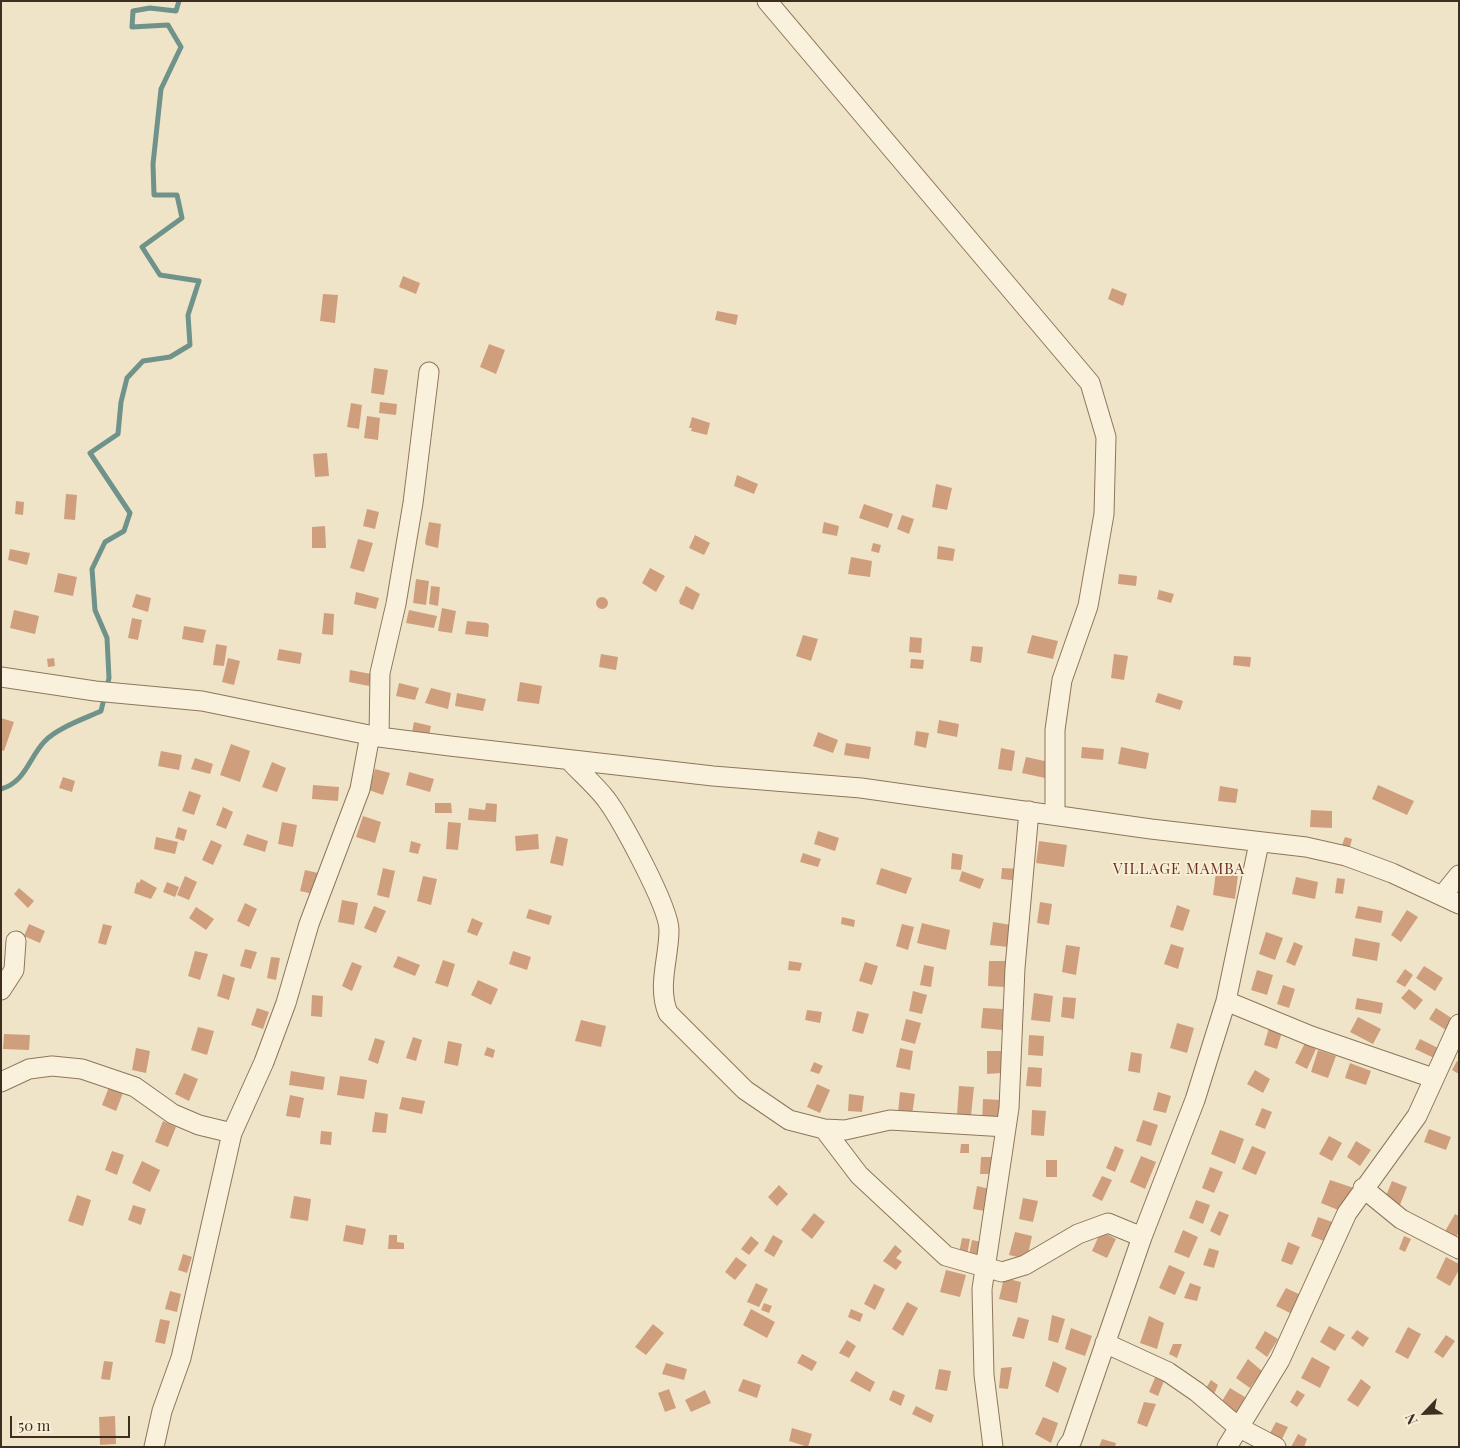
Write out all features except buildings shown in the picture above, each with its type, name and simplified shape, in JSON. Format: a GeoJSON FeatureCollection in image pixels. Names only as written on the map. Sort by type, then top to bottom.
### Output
{"type":"FeatureCollection","features":[{"type":"Feature","properties":{"kind":"street"},"geometry":{"type":"LineString","coordinates":[[766,1],[1090,383],[1106,437],[1104,514],[1088,606],[1061,688],[1055,730],[1055,814]]}},
{"type":"Feature","properties":{"kind":"street"},"geometry":{"type":"LineString","coordinates":[[154,1447],[162,1411],[185,1340],[232,1134],[264,1062],[286,1003],[309,924],[360,789],[375,736],[380,673],[396,604],[413,503],[429,372]]}},
{"type":"Feature","properties":{"kind":"street"},"geometry":{"type":"LineString","coordinates":[[1,677],[95,691],[137,693],[231,706],[375,736],[568,760],[862,788],[1259,843],[1306,847],[1346,856],[1392,873],[1459,904]]}},
{"type":"Feature","properties":{"kind":"street"},"geometry":{"type":"LineString","coordinates":[[568,760],[606,799],[622,824],[663,906],[669,929],[663,1000],[668,1013],[745,1090],[789,1120],[824,1129],[845,1130],[890,1120],[1006,1127]]}},
{"type":"Feature","properties":{"kind":"street"},"geometry":{"type":"LineString","coordinates":[[993,1447],[984,1375],[982,1289],[1006,1127],[1015,968],[1028,811]]}},
{"type":"Feature","properties":{"kind":"street"},"geometry":{"type":"LineString","coordinates":[[1067,1447],[1072,1440],[1142,1237],[1195,1100],[1226,1001],[1259,843]]}},
{"type":"Feature","properties":{"kind":"street"},"geometry":{"type":"LineString","coordinates":[[1442,896],[1459,875]]}},
{"type":"Feature","properties":{"kind":"street"},"geometry":{"type":"LineString","coordinates":[[1,990],[14,970],[16,940]]}},
{"type":"Feature","properties":{"kind":"street"},"geometry":{"type":"LineString","coordinates":[[1226,1001],[1311,1036],[1433,1078]]}},
{"type":"Feature","properties":{"kind":"street"},"geometry":{"type":"LineString","coordinates":[[1227,1447],[1280,1360],[1333,1240],[1347,1213],[1363,1188],[1418,1116],[1433,1078],[1459,1024]]}},
{"type":"Feature","properties":{"kind":"street"},"geometry":{"type":"LineString","coordinates":[[1,1082],[29,1069],[52,1066],[82,1069],[135,1087],[173,1114],[199,1125],[232,1134]]}},
{"type":"Feature","properties":{"kind":"street"},"geometry":{"type":"LineString","coordinates":[[824,1129],[859,1176],[946,1256],[1002,1272],[1025,1265],[1078,1234],[1108,1223],[1142,1237]]}},
{"type":"Feature","properties":{"kind":"street"},"geometry":{"type":"LineString","coordinates":[[1363,1188],[1401,1219],[1459,1249]]}},
{"type":"Feature","properties":{"kind":"street"},"geometry":{"type":"LineString","coordinates":[[1105,1343],[1168,1372],[1197,1392],[1238,1427],[1276,1447]]}},
{"type":"Feature","properties":{"kind":"waterway"},"geometry":{"type":"LineString","coordinates":[[1,789],[9,786],[22,775],[40,747],[50,736],[101,711],[109,678],[107,638],[95,610],[92,569],[105,542],[124,531],[130,513],[90,453],[118,434],[121,402],[127,378],[143,361],[170,357],[190,345],[188,315],[199,281],[160,275],[142,247],[182,218],[177,195],[154,195],[153,164],[161,89],[181,47],[168,25],[132,27],[133,11],[150,8],[176,11],[179,1]]}},
{"type":"Feature","properties":{"kind":"district","name":"VILLAGE MAMBA"},"geometry":{"type":"Point","coordinates":[1179,869]}}]}
